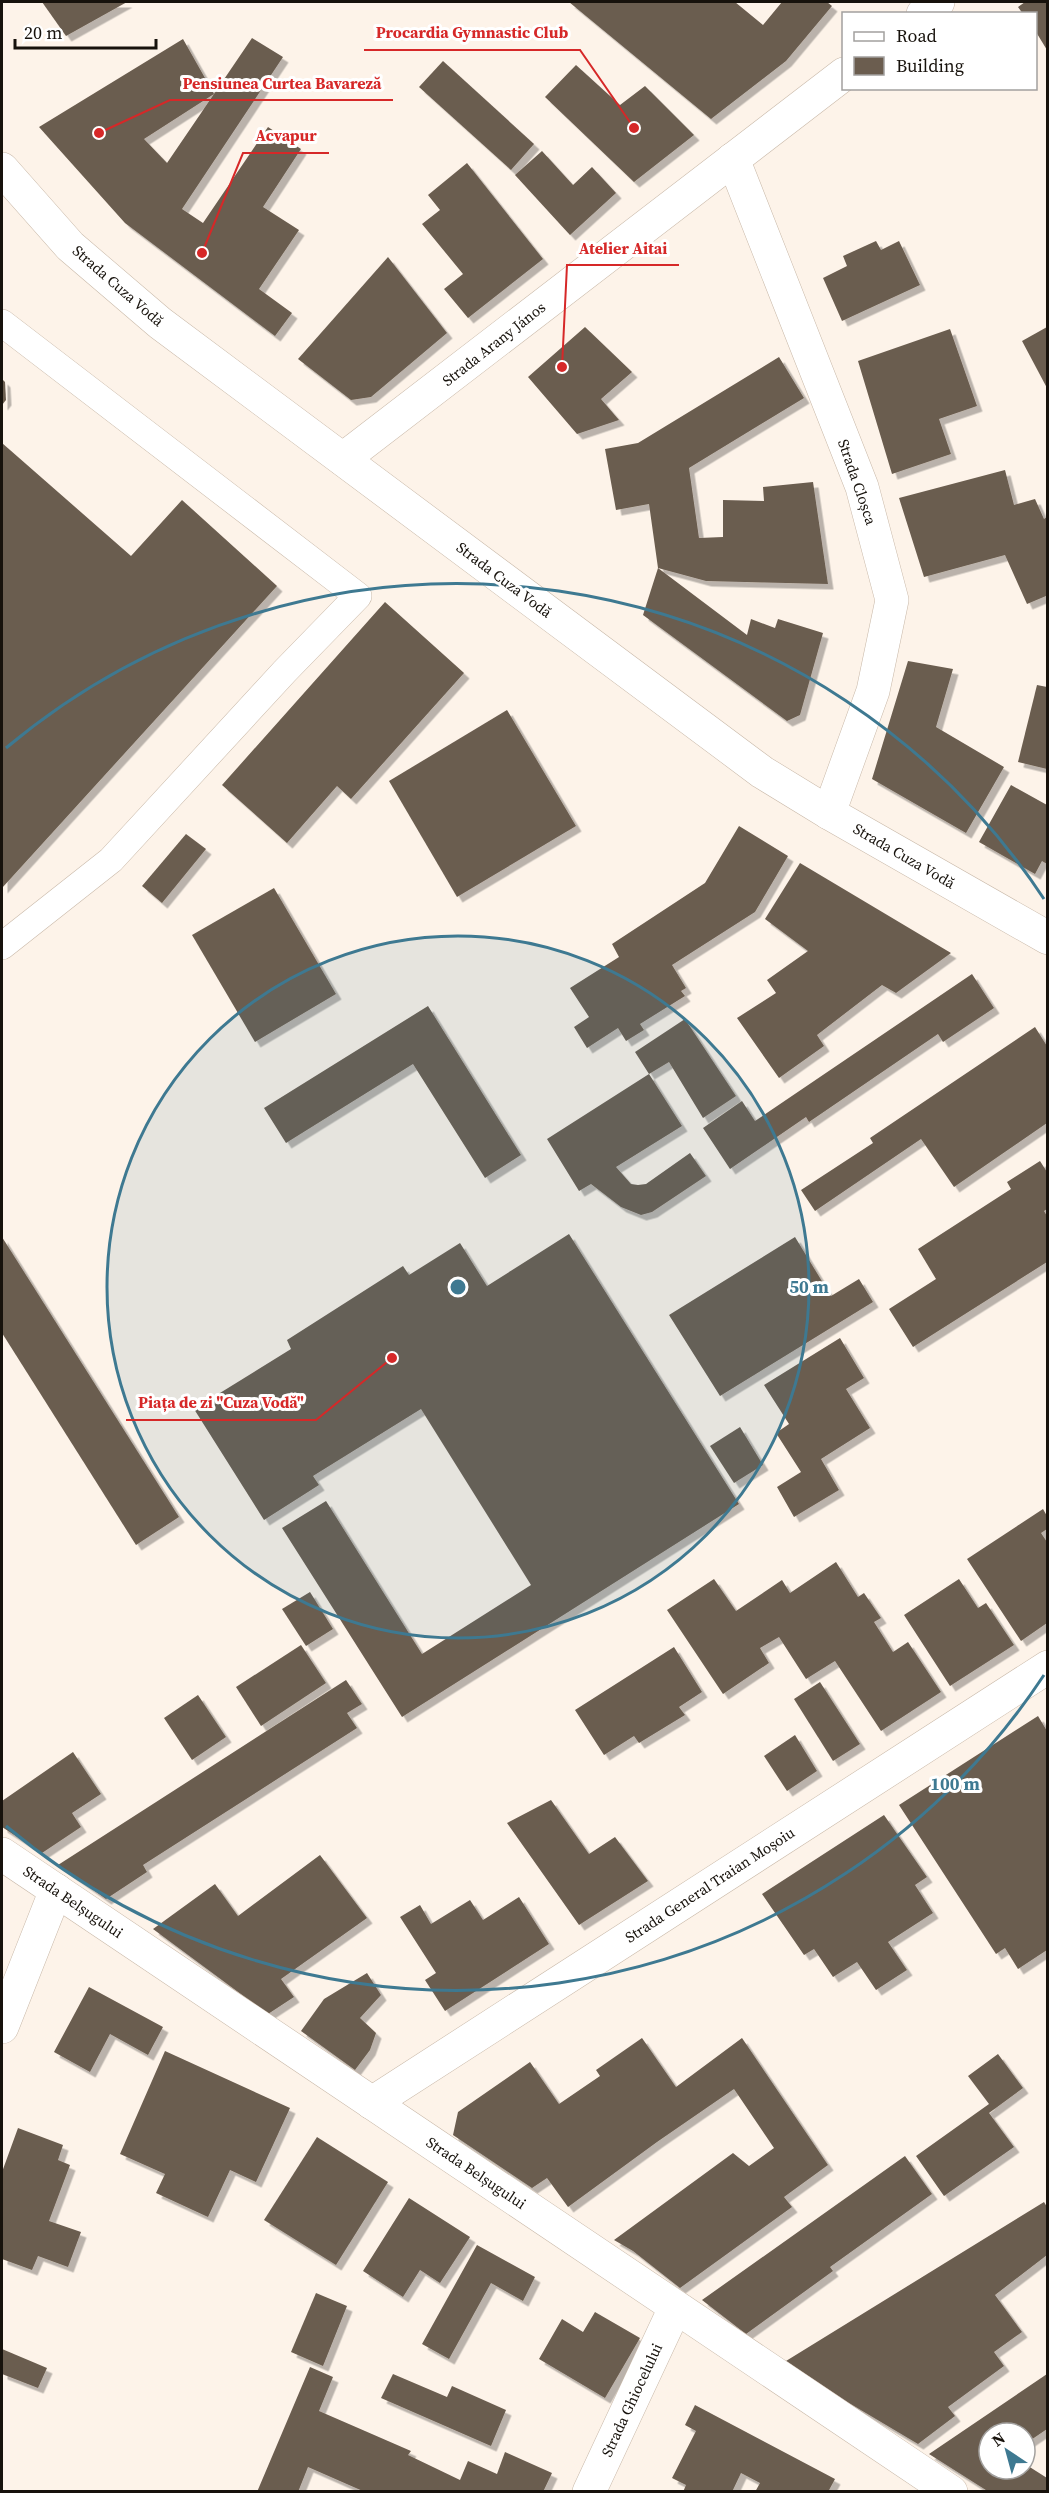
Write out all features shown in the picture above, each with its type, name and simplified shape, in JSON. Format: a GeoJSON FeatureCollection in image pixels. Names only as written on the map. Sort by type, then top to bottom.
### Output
{"type":"FeatureCollection","features":[{"type":"Feature","properties":{"kind":"street"},"geometry":{"type":"LineString","coordinates":[[926,12],[938,2]]}},
{"type":"Feature","properties":{"kind":"street","name":"Strada Arany János"},"geometry":{"type":"LineString","coordinates":[[343,459],[842,75]]}},
{"type":"Feature","properties":{"kind":"street","name":"Strada Cloșca"},"geometry":{"type":"LineString","coordinates":[[733,159],[862,487],[892,600],[873,691],[829,813]]}},
{"type":"Feature","properties":{"kind":"street","name":"Strada Cuza Vodă"},"geometry":{"type":"LineString","coordinates":[[2,169],[70,246],[160,323],[762,771],[829,813],[1047,938]]}},
{"type":"Feature","properties":{"kind":"street","name":"Strada General Traian Moșoiu"},"geometry":{"type":"LineString","coordinates":[[372,2103],[1047,1667]]}},
{"type":"Feature","properties":{"kind":"street","name":"Strada Belșugului"},"geometry":{"type":"LineString","coordinates":[[2,1854],[951,2492]]}},
{"type":"Feature","properties":{"kind":"street"},"geometry":{"type":"LineString","coordinates":[[2,2027],[56,1890]]}},
{"type":"Feature","properties":{"kind":"street","name":"Strada Ghiocelului"},"geometry":{"type":"LineString","coordinates":[[589,2492],[675,2308]]}},
{"type":"Feature","properties":{"kind":"lane"},"geometry":{"type":"LineString","coordinates":[[2,322],[358,596],[285,671],[111,860],[2,946]]}},
{"type":"Feature","properties":{"kind":"building"},"geometry":{"type":"Polygon","coordinates":[[[42,2],[127,2],[66,36],[42,2]]]}},
{"type":"Feature","properties":{"kind":"building"},"geometry":{"type":"Polygon","coordinates":[[[569,2],[735,2],[763,25],[782,2],[827,2],[832,6],[786,61],[711,119],[569,2]]]}},
{"type":"Feature","properties":{"kind":"building"},"geometry":{"type":"Polygon","coordinates":[[[1025,2],[1047,2],[1047,50],[1037,34],[1037,12],[1022,12],[1018,7],[1025,2]]]}},
{"type":"Feature","properties":{"kind":"building"},"geometry":{"type":"Polygon","coordinates":[[[252,38],[283,57],[182,209],[203,223],[268,127],[301,149],[263,207],[299,230],[259,289],[292,313],[275,336],[125,223],[39,127],[183,39],[214,94],[252,38]],[[214,94],[144,139],[167,163],[214,94]]]}},
{"type":"Feature","properties":{"kind":"building"},"geometry":{"type":"Polygon","coordinates":[[[443,61],[534,144],[511,170],[419,87],[443,61]]]}},
{"type":"Feature","properties":{"kind":"building"},"geometry":{"type":"Polygon","coordinates":[[[576,65],[620,105],[645,86],[694,135],[634,182],[545,97],[576,65]]]}},
{"type":"Feature","properties":{"kind":"building"},"geometry":{"type":"Polygon","coordinates":[[[542,151],[573,185],[592,167],[616,193],[570,235],[515,175],[542,151]]]}},
{"type":"Feature","properties":{"kind":"building"},"geometry":{"type":"Polygon","coordinates":[[[467,163],[543,259],[468,318],[444,289],[463,274],[422,224],[440,210],[428,195],[467,163]]]}},
{"type":"Feature","properties":{"kind":"building"},"geometry":{"type":"Polygon","coordinates":[[[876,241],[881,250],[899,241],[920,285],[842,321],[823,278],[847,266],[843,256],[876,241]]]}},
{"type":"Feature","properties":{"kind":"building"},"geometry":{"type":"Polygon","coordinates":[[[388,257],[447,333],[371,397],[351,400],[298,359],[388,257]]]}},
{"type":"Feature","properties":{"kind":"building"},"geometry":{"type":"Polygon","coordinates":[[[585,327],[632,372],[601,399],[619,420],[577,434],[528,377],[585,327]]]}},
{"type":"Feature","properties":{"kind":"building"},"geometry":{"type":"Polygon","coordinates":[[[1047,327],[1047,388],[1022,341],[1047,327]]]}},
{"type":"Feature","properties":{"kind":"building"},"geometry":{"type":"Polygon","coordinates":[[[950,329],[977,406],[939,419],[951,454],[892,474],[858,361],[950,329]]]}},
{"type":"Feature","properties":{"kind":"building"},"geometry":{"type":"Polygon","coordinates":[[[779,357],[804,398],[689,468],[699,538],[723,537],[723,500],[764,501],[763,487],[813,482],[828,584],[706,581],[658,568],[649,504],[616,510],[605,449],[638,443],[779,357]]]}},
{"type":"Feature","properties":{"kind":"building"},"geometry":{"type":"Polygon","coordinates":[[[2,379],[5,382],[6,400],[2,405],[2,379]]]}},
{"type":"Feature","properties":{"kind":"building"},"geometry":{"type":"Polygon","coordinates":[[[2,443],[131,556],[182,500],[277,586],[2,888],[2,443]]]}},
{"type":"Feature","properties":{"kind":"building"},"geometry":{"type":"Polygon","coordinates":[[[1005,470],[1014,505],[1035,499],[1044,519],[1047,517],[1047,600],[1046,596],[1027,604],[1005,555],[924,577],[899,498],[1005,470]]]}},
{"type":"Feature","properties":{"kind":"building"},"geometry":{"type":"Polygon","coordinates":[[[658,568],[747,635],[751,619],[775,628],[778,619],[823,633],[800,715],[787,721],[643,615],[658,568]]]}},
{"type":"Feature","properties":{"kind":"building"},"geometry":{"type":"Polygon","coordinates":[[[385,602],[464,673],[351,799],[337,786],[287,843],[222,785],[385,602]]]}},
{"type":"Feature","properties":{"kind":"building"},"geometry":{"type":"Polygon","coordinates":[[[908,661],[953,669],[936,727],[1004,767],[966,833],[872,779],[908,661]]]}},
{"type":"Feature","properties":{"kind":"building"},"geometry":{"type":"Polygon","coordinates":[[[1037,685],[1047,687],[1047,769],[1018,762],[1037,685]]]}},
{"type":"Feature","properties":{"kind":"building"},"geometry":{"type":"Polygon","coordinates":[[[507,710],[576,826],[457,897],[389,781],[507,710]]]}},
{"type":"Feature","properties":{"kind":"building"},"geometry":{"type":"Polygon","coordinates":[[[1011,785],[1047,805],[1047,864],[1042,861],[1035,874],[979,842],[1011,785]]]}},
{"type":"Feature","properties":{"kind":"building"},"geometry":{"type":"Polygon","coordinates":[[[739,826],[788,856],[755,912],[672,965],[686,988],[681,991],[685,996],[640,1024],[644,1030],[626,1041],[618,1028],[587,1048],[574,1027],[589,1017],[570,988],[619,957],[612,944],[705,883],[739,826]]]}},
{"type":"Feature","properties":{"kind":"building"},"geometry":{"type":"Polygon","coordinates":[[[186,834],[206,849],[162,903],[142,886],[186,834]]]}},
{"type":"Feature","properties":{"kind":"building"},"geometry":{"type":"Polygon","coordinates":[[[800,863],[951,953],[896,993],[882,985],[817,1035],[824,1046],[779,1078],[737,1018],[776,993],[767,980],[808,951],[765,919],[800,863]]]}},
{"type":"Feature","properties":{"kind":"building"},"geometry":{"type":"Polygon","coordinates":[[[274,888],[336,994],[255,1042],[192,935],[274,888]]]}},
{"type":"Feature","properties":{"kind":"building"},"geometry":{"type":"Polygon","coordinates":[[[972,974],[994,1008],[943,1042],[938,1034],[809,1122],[806,1117],[730,1169],[703,1128],[742,1101],[755,1121],[972,974]]]}},
{"type":"Feature","properties":{"kind":"building"},"geometry":{"type":"Polygon","coordinates":[[[428,1006],[521,1155],[485,1178],[413,1064],[286,1143],[264,1108],[428,1006]]]}},
{"type":"Feature","properties":{"kind":"building"},"geometry":{"type":"Polygon","coordinates":[[[685,1019],[736,1096],[703,1118],[669,1062],[649,1074],[635,1052],[685,1019]]]}},
{"type":"Feature","properties":{"kind":"building"},"geometry":{"type":"Polygon","coordinates":[[[1035,1027],[1047,1046],[1047,1123],[954,1187],[921,1139],[815,1211],[801,1190],[873,1143],[870,1138],[1035,1027]]]}},
{"type":"Feature","properties":{"kind":"building"},"geometry":{"type":"Polygon","coordinates":[[[649,1074],[682,1126],[616,1167],[631,1184],[646,1184],[690,1153],[706,1176],[652,1212],[641,1215],[621,1207],[591,1184],[579,1191],[547,1139],[649,1074]]]}},
{"type":"Feature","properties":{"kind":"building"},"geometry":{"type":"Polygon","coordinates":[[[1040,1161],[1047,1172],[1047,1209],[1044,1211],[1047,1216],[1047,1262],[913,1347],[889,1309],[936,1279],[918,1249],[1011,1189],[1007,1182],[1040,1161]]]}},
{"type":"Feature","properties":{"kind":"building"},"geometry":{"type":"Polygon","coordinates":[[[569,1234],[739,1504],[402,1717],[282,1528],[326,1501],[422,1654],[531,1585],[421,1409],[313,1476],[319,1485],[264,1520],[194,1409],[291,1349],[287,1340],[403,1266],[409,1275],[460,1243],[487,1286],[569,1234]]]}},
{"type":"Feature","properties":{"kind":"building"},"geometry":{"type":"Polygon","coordinates":[[[2,1237],[179,1517],[136,1545],[2,1333],[2,1237]]]}},
{"type":"Feature","properties":{"kind":"building"},"geometry":{"type":"Polygon","coordinates":[[[795,1237],[831,1296],[859,1279],[873,1302],[720,1396],[669,1315],[795,1237]]]}},
{"type":"Feature","properties":{"kind":"building"},"geometry":{"type":"Polygon","coordinates":[[[840,1338],[864,1378],[846,1389],[870,1428],[821,1459],[839,1490],[794,1517],[777,1487],[801,1472],[776,1433],[789,1424],[764,1385],[840,1338]]]}},
{"type":"Feature","properties":{"kind":"building"},"geometry":{"type":"Polygon","coordinates":[[[740,1427],[763,1465],[734,1483],[710,1446],[740,1427]]]}},
{"type":"Feature","properties":{"kind":"building"},"geometry":{"type":"Polygon","coordinates":[[[1043,1509],[1047,1516],[1047,1529],[1041,1533],[1047,1542],[1047,1623],[1021,1641],[967,1559],[1043,1509]]]}},
{"type":"Feature","properties":{"kind":"building"},"geometry":{"type":"Polygon","coordinates":[[[836,1562],[858,1597],[864,1593],[881,1618],[874,1622],[893,1652],[908,1642],[941,1692],[881,1731],[835,1661],[806,1679],[779,1637],[760,1648],[769,1663],[723,1694],[667,1610],[714,1579],[736,1611],[782,1580],[790,1593],[836,1562]]]}},
{"type":"Feature","properties":{"kind":"building"},"geometry":{"type":"Polygon","coordinates":[[[959,1579],[978,1608],[986,1603],[1014,1645],[950,1686],[904,1615],[959,1579]]]}},
{"type":"Feature","properties":{"kind":"building"},"geometry":{"type":"Polygon","coordinates":[[[310,1592],[333,1629],[306,1646],[282,1609],[310,1592]]]}},
{"type":"Feature","properties":{"kind":"building"},"geometry":{"type":"Polygon","coordinates":[[[301,1645],[326,1683],[261,1726],[236,1687],[301,1645]]]}},
{"type":"Feature","properties":{"kind":"building"},"geometry":{"type":"Polygon","coordinates":[[[674,1647],[702,1692],[679,1707],[685,1715],[639,1743],[634,1736],[604,1755],[575,1710],[674,1647]]]}},
{"type":"Feature","properties":{"kind":"building"},"geometry":{"type":"Polygon","coordinates":[[[346,1680],[362,1704],[347,1713],[357,1728],[143,1865],[147,1872],[106,1899],[58,1865],[346,1680]]]}},
{"type":"Feature","properties":{"kind":"building"},"geometry":{"type":"Polygon","coordinates":[[[820,1682],[860,1744],[833,1761],[794,1699],[820,1682]]]}},
{"type":"Feature","properties":{"kind":"building"},"geometry":{"type":"Polygon","coordinates":[[[198,1695],[226,1737],[192,1760],[164,1718],[198,1695]]]}},
{"type":"Feature","properties":{"kind":"building"},"geometry":{"type":"Polygon","coordinates":[[[1038,1716],[1047,1731],[1047,1950],[1018,1969],[1005,1948],[996,1954],[899,1805],[1038,1716]]]}},
{"type":"Feature","properties":{"kind":"building"},"geometry":{"type":"Polygon","coordinates":[[[795,1735],[817,1771],[787,1791],[764,1756],[795,1735]]]}},
{"type":"Feature","properties":{"kind":"building"},"geometry":{"type":"Polygon","coordinates":[[[73,1752],[101,1794],[72,1813],[81,1827],[42,1853],[2,1827],[2,1801],[73,1752]]]}},
{"type":"Feature","properties":{"kind":"building"},"geometry":{"type":"Polygon","coordinates":[[[551,1800],[589,1854],[615,1837],[648,1881],[579,1925],[507,1823],[551,1800]]]}},
{"type":"Feature","properties":{"kind":"building"},"geometry":{"type":"Polygon","coordinates":[[[884,1815],[927,1877],[915,1885],[933,1913],[888,1942],[907,1970],[876,1990],[857,1962],[833,1977],[814,1949],[804,1955],[762,1894],[884,1815]]]}},
{"type":"Feature","properties":{"kind":"building"},"geometry":{"type":"Polygon","coordinates":[[[320,1855],[367,1918],[281,1979],[294,1997],[268,2014],[153,1929],[215,1884],[238,1916],[320,1855]]]}},
{"type":"Feature","properties":{"kind":"building"},"geometry":{"type":"Polygon","coordinates":[[[519,1897],[549,1944],[445,2011],[425,1980],[436,1973],[400,1917],[420,1905],[431,1924],[470,1900],[483,1920],[519,1897]]]}},
{"type":"Feature","properties":{"kind":"building"},"geometry":{"type":"Polygon","coordinates":[[[367,1973],[381,1995],[360,2018],[376,2033],[370,2050],[355,2070],[301,2031],[324,1999],[367,1973]]]}},
{"type":"Feature","properties":{"kind":"building"},"geometry":{"type":"Polygon","coordinates":[[[89,1987],[163,2027],[148,2055],[110,2034],[90,2072],[54,2052],[89,1987]]]}},
{"type":"Feature","properties":{"kind":"building"},"geometry":{"type":"Polygon","coordinates":[[[642,2038],[676,2087],[742,2038],[828,2165],[784,2197],[792,2207],[680,2288],[633,2251],[614,2240],[733,2153],[749,2166],[774,2148],[734,2089],[568,2207],[547,2178],[532,2188],[453,2135],[458,2112],[530,2062],[559,2104],[600,2076],[596,2070],[642,2038]]]}},
{"type":"Feature","properties":{"kind":"building"},"geometry":{"type":"Polygon","coordinates":[[[165,2051],[290,2108],[256,2182],[230,2170],[208,2217],[156,2193],[165,2174],[120,2154],[165,2051]]]}},
{"type":"Feature","properties":{"kind":"building"},"geometry":{"type":"Polygon","coordinates":[[[998,2054],[1023,2088],[989,2113],[1014,2147],[944,2196],[916,2156],[989,2104],[968,2076],[998,2054]]]}},
{"type":"Feature","properties":{"kind":"building"},"geometry":{"type":"Polygon","coordinates":[[[18,2128],[63,2145],[58,2160],[70,2165],[49,2221],[81,2232],[68,2267],[38,2256],[32,2270],[2,2259],[2,2172],[18,2128]]]}},
{"type":"Feature","properties":{"kind":"building"},"geometry":{"type":"Polygon","coordinates":[[[317,2137],[388,2182],[336,2265],[264,2220],[317,2137]]]}},
{"type":"Feature","properties":{"kind":"building"},"geometry":{"type":"Polygon","coordinates":[[[905,2156],[932,2194],[830,2267],[833,2271],[746,2334],[702,2300],[905,2156]]]}},
{"type":"Feature","properties":{"kind":"building"},"geometry":{"type":"Polygon","coordinates":[[[409,2198],[470,2237],[440,2283],[420,2270],[403,2297],[363,2271],[409,2198]]]}},
{"type":"Feature","properties":{"kind":"building"},"geometry":{"type":"Polygon","coordinates":[[[1044,2202],[1047,2207],[1047,2255],[995,2295],[1022,2332],[994,2352],[1004,2366],[948,2407],[955,2416],[918,2444],[849,2403],[786,2361],[1044,2202]]]}},
{"type":"Feature","properties":{"kind":"building"},"geometry":{"type":"Polygon","coordinates":[[[477,2245],[535,2277],[523,2301],[491,2283],[449,2359],[422,2344],[477,2245]]]}},
{"type":"Feature","properties":{"kind":"building"},"geometry":{"type":"Polygon","coordinates":[[[316,2293],[347,2306],[323,2366],[291,2352],[316,2293]]]}},
{"type":"Feature","properties":{"kind":"building"},"geometry":{"type":"Polygon","coordinates":[[[595,2312],[640,2338],[605,2398],[539,2359],[562,2319],[583,2332],[595,2312]]]}},
{"type":"Feature","properties":{"kind":"building"},"geometry":{"type":"Polygon","coordinates":[[[2,2349],[47,2368],[38,2388],[2,2374],[2,2349]]]}},
{"type":"Feature","properties":{"kind":"building"},"geometry":{"type":"Polygon","coordinates":[[[310,2367],[333,2377],[319,2411],[411,2451],[408,2455],[460,2480],[468,2461],[497,2474],[505,2452],[552,2473],[543,2492],[365,2492],[308,2467],[298,2492],[257,2492],[310,2367]]]}},
{"type":"Feature","properties":{"kind":"building"},"geometry":{"type":"Polygon","coordinates":[[[393,2374],[447,2397],[452,2386],[506,2410],[491,2446],[381,2398],[393,2374]]]}},
{"type":"Feature","properties":{"kind":"building"},"geometry":{"type":"Polygon","coordinates":[[[1047,2374],[1047,2429],[1037,2436],[1037,2421],[978,2421],[1047,2374]]]}},
{"type":"Feature","properties":{"kind":"building"},"geometry":{"type":"Polygon","coordinates":[[[695,2405],[835,2479],[828,2492],[755,2492],[760,2483],[741,2473],[732,2492],[683,2492],[686,2485],[672,2478],[696,2431],[685,2425],[695,2405]]]}},
{"type":"Feature","properties":{"kind":"building"},"geometry":{"type":"Polygon","coordinates":[[[977,2421],[977,2481],[1037,2481],[1037,2472],[1047,2478],[1047,2492],[989,2492],[929,2454],[977,2421]]]}},
{"type":"Feature","properties":{"kind":"place","name":"Procardia Gymnastic Club"},"geometry":{"type":"Point","coordinates":[634,128]}},
{"type":"Feature","properties":{"kind":"place","name":"Pensiunea Curtea Bavareză"},"geometry":{"type":"Point","coordinates":[99,133]}},
{"type":"Feature","properties":{"kind":"place","name":"Acvapur"},"geometry":{"type":"Point","coordinates":[202,253]}},
{"type":"Feature","properties":{"kind":"place","name":"Atelier Aitai"},"geometry":{"type":"Point","coordinates":[562,367]}},
{"type":"Feature","properties":{"kind":"place","name":"Piața de zi \"Cuza Vodă\""},"geometry":{"type":"Point","coordinates":[392,1358]}}]}
